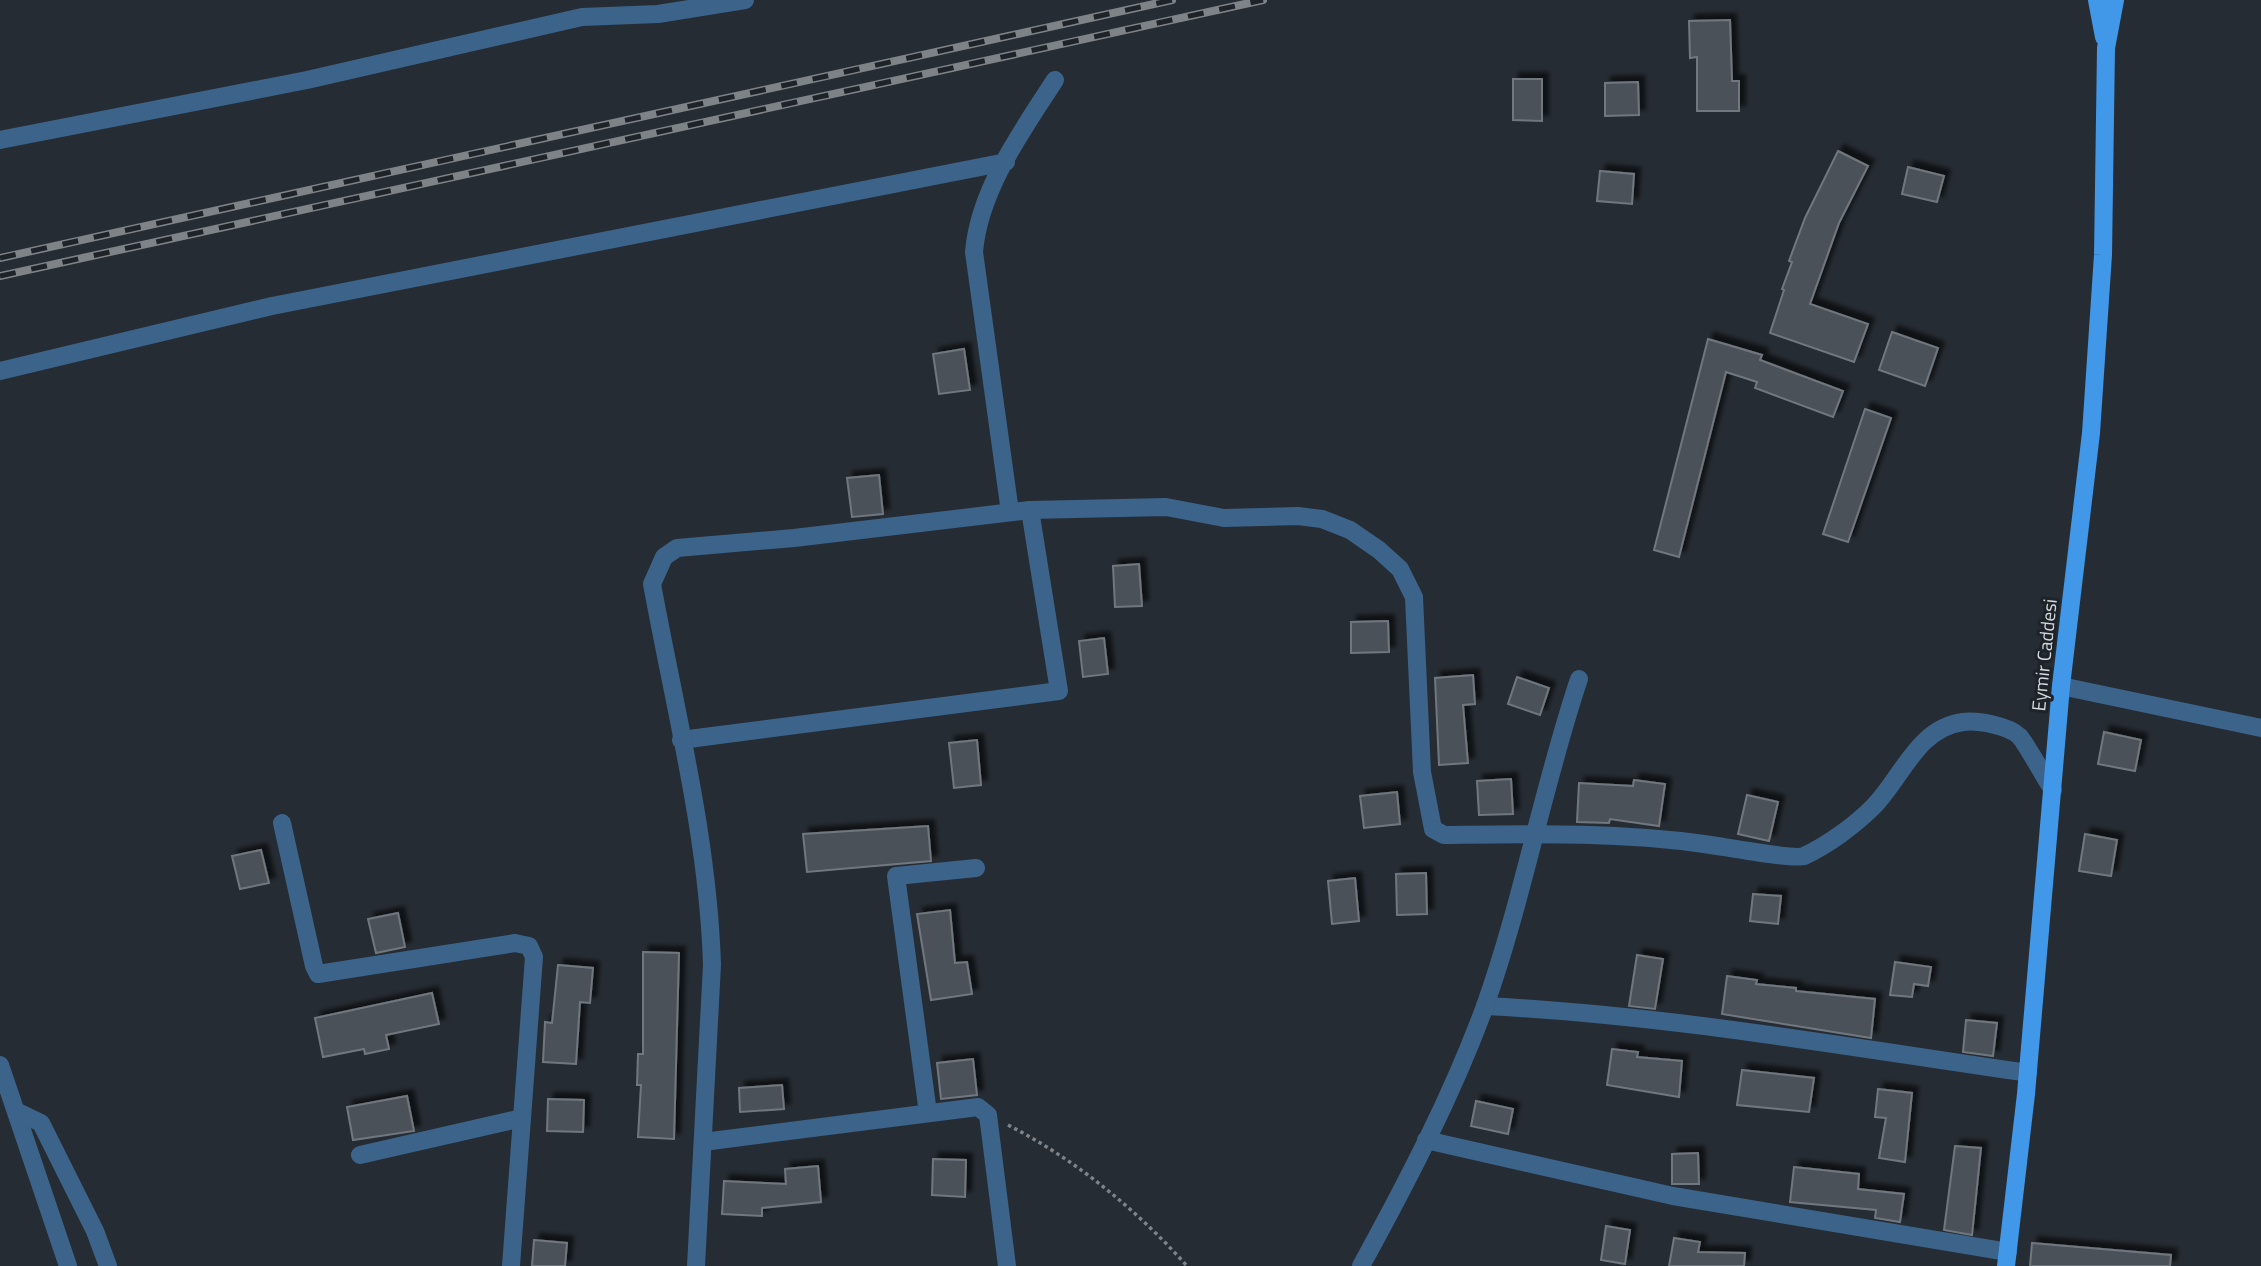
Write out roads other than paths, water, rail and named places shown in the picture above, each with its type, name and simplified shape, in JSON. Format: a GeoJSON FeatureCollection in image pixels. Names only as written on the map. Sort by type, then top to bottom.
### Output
{"type":"FeatureCollection","features":[{"type":"Feature","properties":{"kind":"main road","name":"Eymir Caddesi"},"geometry":{"type":"LineString","coordinates":[[2097,0],[2106,48]]}},
{"type":"Feature","properties":{"kind":"main road","name":"Eymir Caddesi"},"geometry":{"type":"LineString","coordinates":[[2007,1259],[2028,1073],[2060,686],[2091,433],[2103,255],[2106,48],[2115,0]]}},
{"type":"Feature","properties":{"kind":"street"},"geometry":{"type":"LineString","coordinates":[[0,140],[307,80],[582,17],[658,14],[745,0]]}},
{"type":"Feature","properties":{"kind":"street"},"geometry":{"type":"LineString","coordinates":[[1010,512],[974,252],[976,226],[1006,162],[1055,80]]}},
{"type":"Feature","properties":{"kind":"street"},"geometry":{"type":"LineString","coordinates":[[0,371],[272,306],[1006,162]]}},
{"type":"Feature","properties":{"kind":"street"},"geometry":{"type":"LineString","coordinates":[[696,1266],[712,965],[711,928],[706,875],[652,584],[655,571],[671,552],[693,545],[794,538],[1030,510],[1166,508],[1224,518],[1298,516],[1322,519],[1350,530],[1400,569],[1414,597],[1422,772],[1433,830],[1444,835],[1592,833],[1658,838],[1801,857],[1832,839],[1872,808],[1914,751],[1934,733],[1963,722],[1997,726],[2020,736],[2053,790]]}},
{"type":"Feature","properties":{"kind":"street"},"geometry":{"type":"LineString","coordinates":[[681,740],[1059,691],[1030,510]]}},
{"type":"Feature","properties":{"kind":"street"},"geometry":{"type":"LineString","coordinates":[[1361,1266],[1426,1140],[1485,1006],[1536,834],[1555,750],[1579,679]]}},
{"type":"Feature","properties":{"kind":"street"},"geometry":{"type":"LineString","coordinates":[[2060,686],[2261,728]]}},
{"type":"Feature","properties":{"kind":"street"},"geometry":{"type":"LineString","coordinates":[[282,823],[318,974],[515,943],[529,946],[534,957],[511,1266]]}},
{"type":"Feature","properties":{"kind":"street"},"geometry":{"type":"LineString","coordinates":[[928,1113],[896,876],[976,869]]}},
{"type":"Feature","properties":{"kind":"street"},"geometry":{"type":"LineString","coordinates":[[1485,1006],[1567,1010],[1702,1025],[2028,1073]]}},
{"type":"Feature","properties":{"kind":"street"},"geometry":{"type":"LineString","coordinates":[[0,1065],[68,1266]]}},
{"type":"Feature","properties":{"kind":"street"},"geometry":{"type":"LineString","coordinates":[[703,1142],[978,1107],[988,1115],[1007,1266]]}},
{"type":"Feature","properties":{"kind":"street"},"geometry":{"type":"LineString","coordinates":[[16,1111],[41,1123],[95,1231],[107,1266]]}},
{"type":"Feature","properties":{"kind":"street"},"geometry":{"type":"LineString","coordinates":[[360,1155],[522,1118]]}},
{"type":"Feature","properties":{"kind":"street"},"geometry":{"type":"LineString","coordinates":[[1426,1140],[1673,1196],[2007,1259]]}},
{"type":"Feature","properties":{"kind":"railway"},"geometry":{"type":"LineString","coordinates":[[0,258],[1172,0]]}},
{"type":"Feature","properties":{"kind":"railway"},"geometry":{"type":"LineString","coordinates":[[0,276],[1263,0]]}}]}
